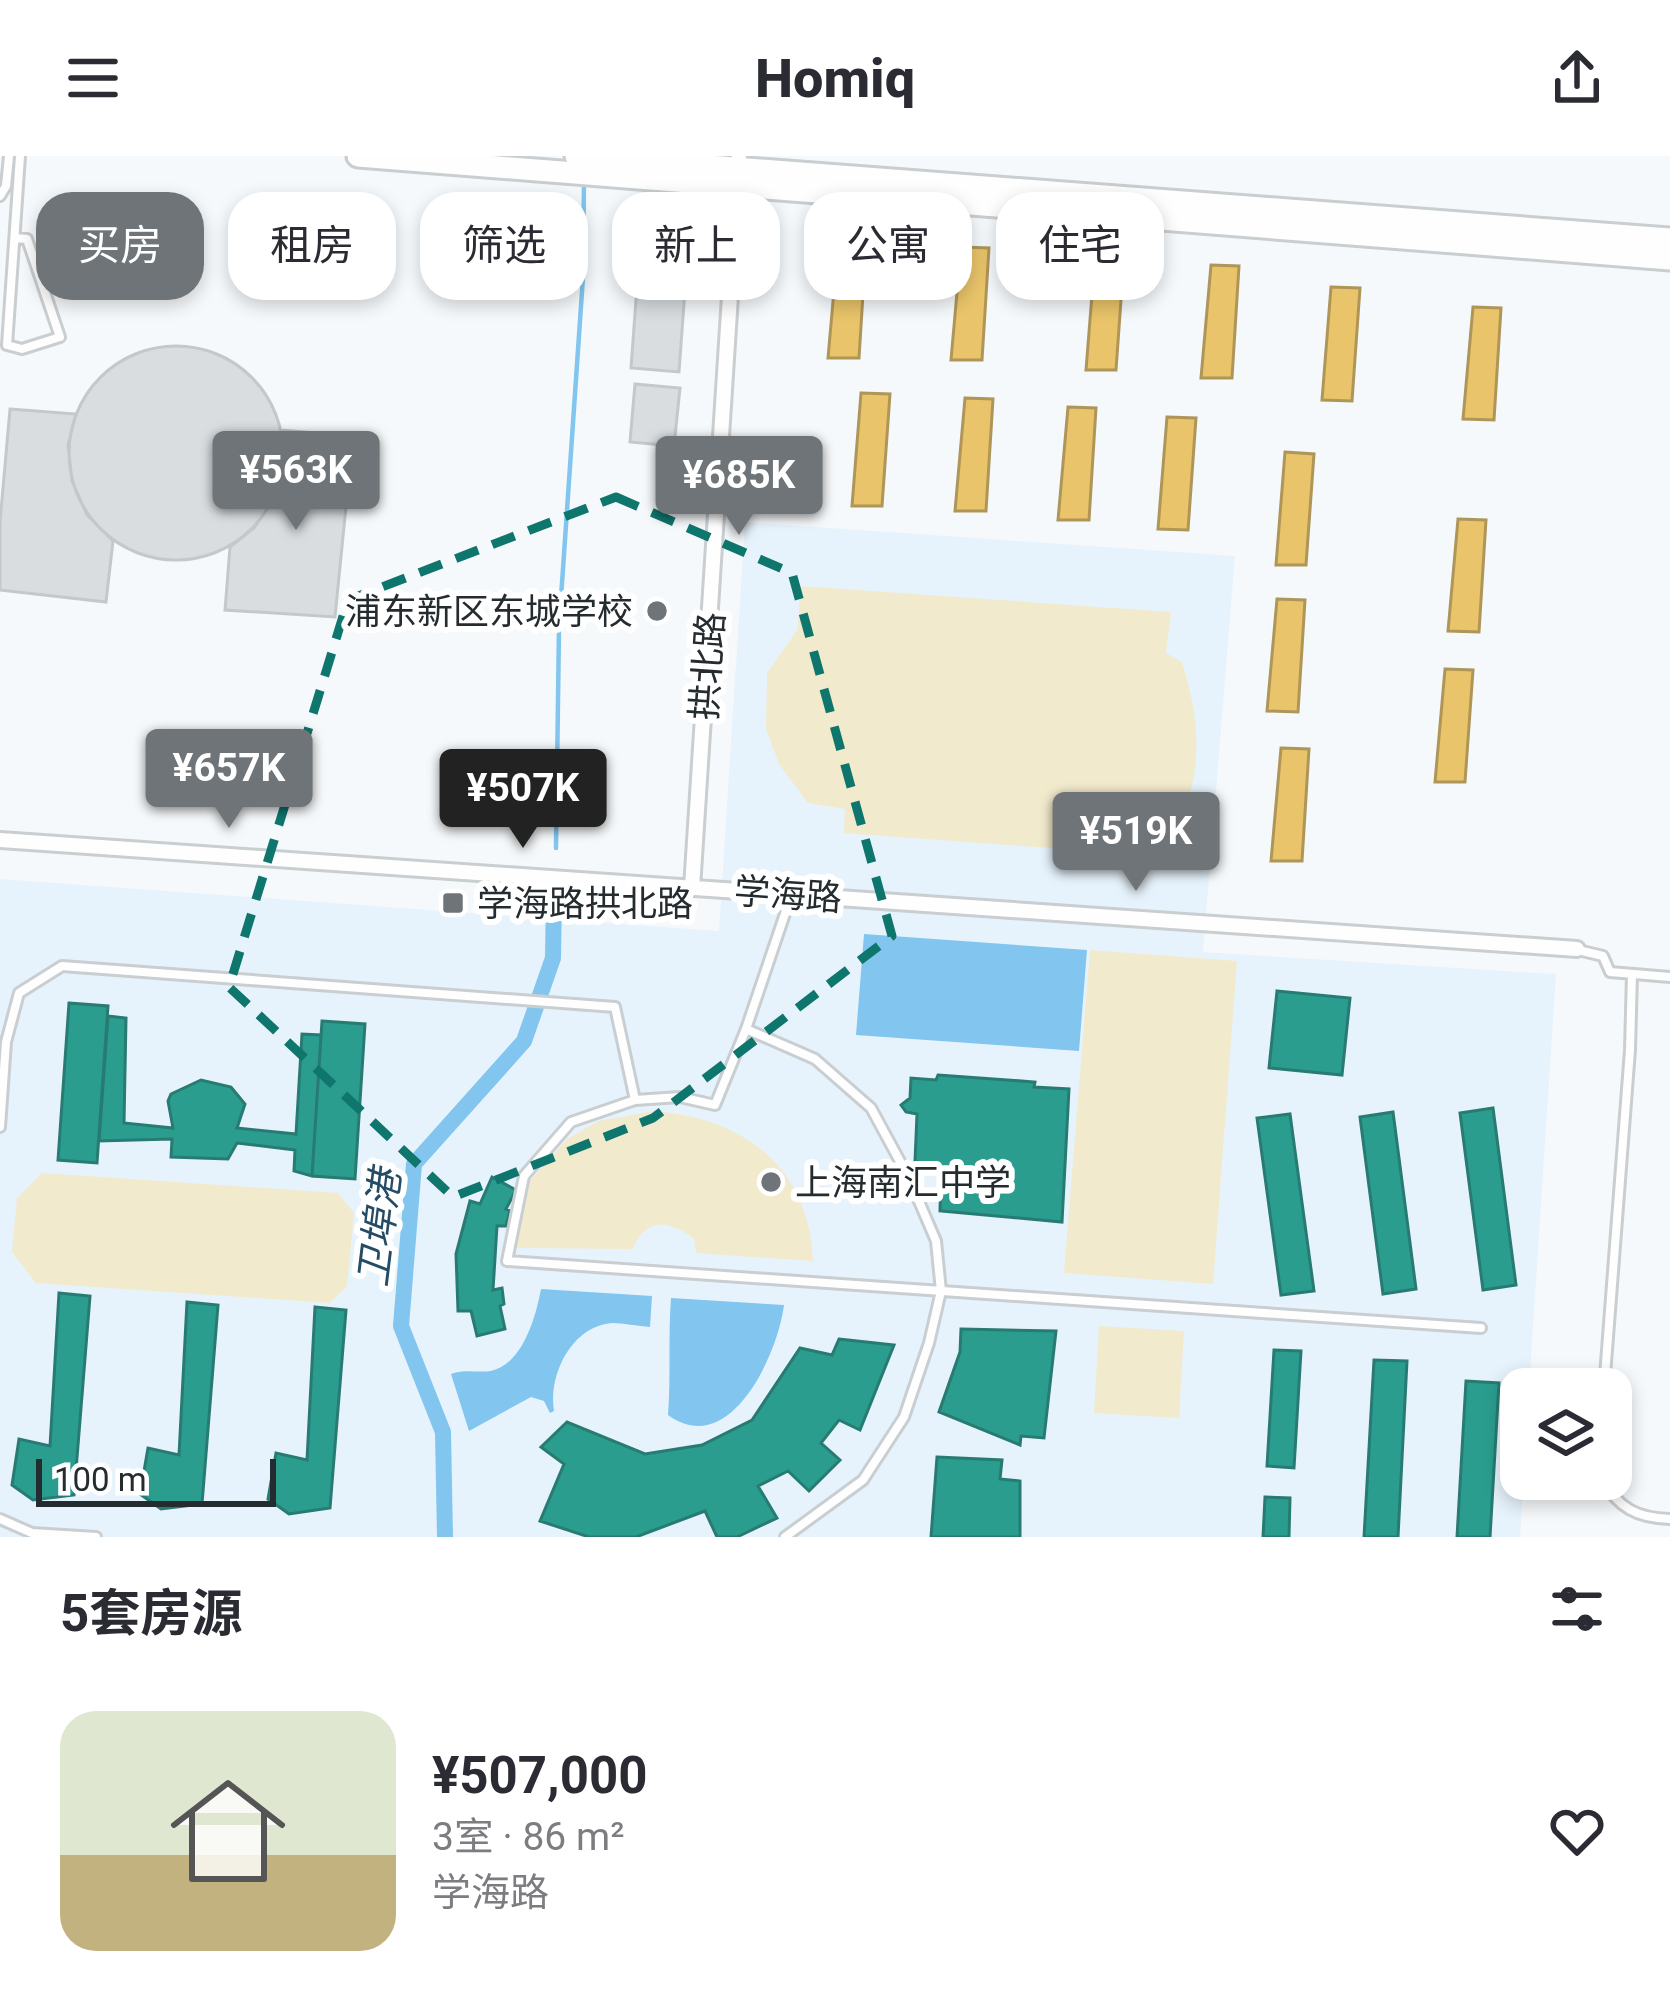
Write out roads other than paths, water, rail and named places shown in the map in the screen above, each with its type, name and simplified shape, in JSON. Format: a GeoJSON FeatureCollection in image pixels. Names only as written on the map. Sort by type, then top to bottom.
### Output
{"type":"FeatureCollection","features":[{"type":"Feature","properties":{"kind":"main road"},"geometry":{"type":"LineString","coordinates":[[358,156],[556,172],[592,166],[738,169],[1670,239]]}},
{"type":"Feature","properties":{"kind":"main road"},"geometry":{"type":"LineString","coordinates":[[576,156],[592,166]]}},
{"type":"Feature","properties":{"kind":"main road"},"geometry":{"type":"LineString","coordinates":[[738,169],[1670,259]]}},
{"type":"Feature","properties":{"kind":"street","name":"拱北路"},"geometry":{"type":"LineString","coordinates":[[692,888],[738,169]]}},
{"type":"Feature","properties":{"kind":"street","name":"学海路"},"geometry":{"type":"LineString","coordinates":[[0,840],[1577,950]]}},
{"type":"Feature","properties":{"kind":"lane"},"geometry":{"type":"LineString","coordinates":[[0,196],[6,186],[9,156]]}},
{"type":"Feature","properties":{"kind":"lane"},"geometry":{"type":"LineString","coordinates":[[15,238],[27,239],[60,338],[22,349],[8,345],[20,156]]}},
{"type":"Feature","properties":{"kind":"lane"},"geometry":{"type":"LineString","coordinates":[[791,894],[715,1105],[680,1097],[635,1100],[571,1122],[524,1176],[507,1261],[1480,1328]]}},
{"type":"Feature","properties":{"kind":"lane"},"geometry":{"type":"LineString","coordinates":[[1577,950],[1603,956],[1610,972],[1670,977]]}},
{"type":"Feature","properties":{"kind":"lane"},"geometry":{"type":"LineString","coordinates":[[0,1127],[6,1042],[19,993],[62,966],[615,1007],[635,1100]]}},
{"type":"Feature","properties":{"kind":"lane"},"geometry":{"type":"LineString","coordinates":[[1606,1368],[1632,974]]}},
{"type":"Feature","properties":{"kind":"lane"},"geometry":{"type":"LineString","coordinates":[[746,1029],[815,1058],[871,1108],[936,1241],[941,1292],[904,1417],[863,1480],[785,1537]]}},
{"type":"Feature","properties":{"kind":"lane"},"geometry":{"type":"LineString","coordinates":[[1615,1500],[1634,1514],[1670,1519]]}},
{"type":"Feature","properties":{"kind":"lane"},"geometry":{"type":"LineString","coordinates":[[0,1519],[32,1533],[96,1537]]}},
{"type":"Feature","properties":{"kind":"water"},"geometry":{"type":"Polygon","coordinates":[[[864,934],[1087,950],[1079,1051],[856,1035],[864,934]]]}},
{"type":"Feature","properties":{"kind":"water"},"geometry":{"type":"Polygon","coordinates":[[[541,1289],[652,1296],[650,1327],[597,1326],[565,1355],[555,1383],[554,1411],[550,1413],[544,1401],[531,1397],[469,1431],[451,1374],[491,1371],[512,1359],[531,1325],[541,1289]]]}},
{"type":"Feature","properties":{"kind":"water"},"geometry":{"type":"Polygon","coordinates":[[[671,1298],[784,1305],[761,1373],[730,1413],[711,1424],[691,1425],[668,1415],[671,1298]]]}},
{"type":"Feature","properties":{"kind":"waterway","name":"卫埠港"},"geometry":{"type":"LineString","coordinates":[[556,848],[559,627],[583,277],[584,180]]}},
{"type":"Feature","properties":{"kind":"waterway","name":"卫埠港"},"geometry":{"type":"LineString","coordinates":[[445,1537],[443,1432],[401,1326],[414,1164],[524,1041],[553,958],[554,892]]}},
{"type":"Feature","properties":{"kind":"place","name":"浦东新区东城学校"},"geometry":{"type":"Point","coordinates":[657,611]}},
{"type":"Feature","properties":{"kind":"place","name":"学海路拱北路"},"geometry":{"type":"Point","coordinates":[453,903]}},
{"type":"Feature","properties":{"kind":"place","name":"上海南汇中学"},"geometry":{"type":"Point","coordinates":[771,1182]}}]}
